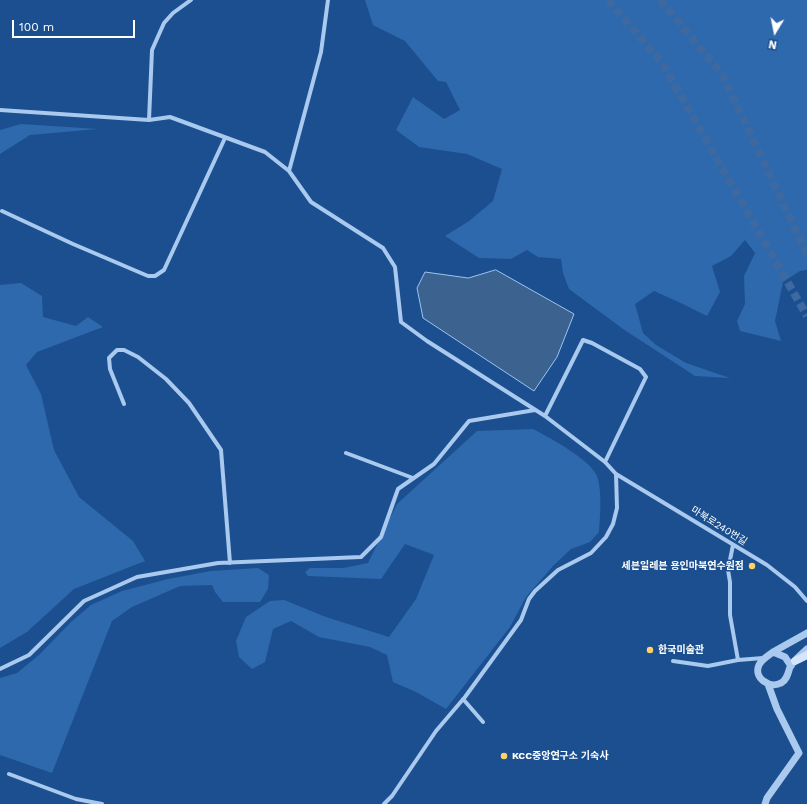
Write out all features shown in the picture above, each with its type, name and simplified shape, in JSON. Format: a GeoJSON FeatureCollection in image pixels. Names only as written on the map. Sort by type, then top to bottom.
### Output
{"type":"FeatureCollection","features":[{"type":"Feature","properties":{"kind":"main road"},"geometry":{"type":"LineString","coordinates":[[793,664],[807,655]]}},
{"type":"Feature","properties":{"kind":"street"},"geometry":{"type":"LineString","coordinates":[[149,120],[152,50],[164,23],[173,13],[191,0]]}},
{"type":"Feature","properties":{"kind":"street"},"geometry":{"type":"LineString","coordinates":[[289,172],[321,52],[328,0]]}},
{"type":"Feature","properties":{"kind":"street","name":"마북로240번길"},"geometry":{"type":"LineString","coordinates":[[0,110],[149,120],[170,117],[265,152],[289,172],[312,202],[383,248],[394,267],[401,322],[427,341],[545,416],[605,462],[616,474],[767,565],[794,587],[807,601]]}},
{"type":"Feature","properties":{"kind":"street"},"geometry":{"type":"LineString","coordinates":[[2,211],[100,256],[148,276],[155,276],[164,270],[225,138]]}},
{"type":"Feature","properties":{"kind":"street"},"geometry":{"type":"LineString","coordinates":[[545,416],[582,340],[592,343],[640,369],[646,377],[605,462]]}},
{"type":"Feature","properties":{"kind":"street"},"geometry":{"type":"LineString","coordinates":[[124,404],[110,369],[109,358],[118,350],[124,350],[138,357],[166,379],[189,404],[221,450],[230,563]]}},
{"type":"Feature","properties":{"kind":"street"},"geometry":{"type":"LineString","coordinates":[[0,669],[29,655],[84,601],[137,577],[218,563],[361,557],[381,537],[398,489],[434,464],[468,421],[536,410]]}},
{"type":"Feature","properties":{"kind":"street"},"geometry":{"type":"LineString","coordinates":[[346,452],[413,478]]}},
{"type":"Feature","properties":{"kind":"street"},"geometry":{"type":"LineString","coordinates":[[384,804],[392,796],[436,731],[463,699],[520,620],[529,599],[535,591],[558,570],[591,552],[606,537],[614,524],[617,508],[616,474]]}},
{"type":"Feature","properties":{"kind":"street"},"geometry":{"type":"LineString","coordinates":[[733,545],[728,570],[730,582],[730,615],[738,660]]}},
{"type":"Feature","properties":{"kind":"street"},"geometry":{"type":"LineString","coordinates":[[807,633],[764,658],[759,665],[758,673],[762,680],[768,684],[775,685],[783,683],[793,664],[807,649]]}},
{"type":"Feature","properties":{"kind":"street"},"geometry":{"type":"LineString","coordinates":[[773,652],[785,657],[793,664]]}},
{"type":"Feature","properties":{"kind":"street"},"geometry":{"type":"LineString","coordinates":[[673,662],[708,666],[738,660],[764,658]]}},
{"type":"Feature","properties":{"kind":"street"},"geometry":{"type":"LineString","coordinates":[[765,804],[767,798],[799,753],[777,709],[768,684]]}},
{"type":"Feature","properties":{"kind":"street"},"geometry":{"type":"LineString","coordinates":[[463,699],[483,722]]}},
{"type":"Feature","properties":{"kind":"street"},"geometry":{"type":"LineString","coordinates":[[9,774],[76,799],[102,804]]}},
{"type":"Feature","properties":{"kind":"shaded area"},"geometry":{"type":"Polygon","coordinates":[[[365,0],[807,0],[807,270],[800,271],[783,282],[775,321],[781,341],[740,331],[737,321],[745,304],[744,276],[755,253],[745,240],[731,256],[712,266],[720,292],[707,316],[654,291],[635,304],[643,333],[656,345],[686,363],[730,378],[695,376],[623,329],[569,289],[563,273],[561,259],[538,257],[527,250],[511,259],[479,258],[445,236],[469,221],[493,201],[502,169],[467,154],[419,147],[396,130],[413,97],[444,119],[460,110],[446,82],[438,81],[405,41],[373,25],[365,0]]]}},
{"type":"Feature","properties":{"kind":"shaded area"},"geometry":{"type":"Polygon","coordinates":[[[21,124],[98,129],[30,135],[0,154],[0,130],[21,124]]]}},
{"type":"Feature","properties":{"kind":"shaded area"},"geometry":{"type":"Polygon","coordinates":[[[496,270],[574,314],[557,357],[534,391],[423,318],[417,288],[425,272],[468,278],[496,270]]]}},
{"type":"Feature","properties":{"kind":"shaded area"},"geometry":{"type":"Polygon","coordinates":[[[21,283],[42,296],[43,317],[76,326],[88,317],[103,327],[37,352],[26,365],[41,394],[54,450],[79,497],[133,541],[145,561],[74,589],[27,632],[0,648],[0,285],[21,283]]]}},
{"type":"Feature","properties":{"kind":"shaded area"},"geometry":{"type":"Polygon","coordinates":[[[533,429],[570,451],[589,465],[595,472],[598,479],[600,492],[599,532],[590,542],[571,549],[553,566],[526,597],[510,627],[446,709],[416,692],[393,682],[387,655],[370,647],[319,637],[291,621],[273,629],[265,662],[252,669],[239,657],[236,641],[246,617],[270,601],[284,600],[326,617],[389,637],[416,599],[434,555],[405,544],[381,579],[308,576],[305,572],[310,568],[343,568],[368,563],[397,504],[477,431],[533,429]]]}},
{"type":"Feature","properties":{"kind":"shaded area"},"geometry":{"type":"Polygon","coordinates":[[[258,568],[269,575],[268,589],[260,602],[223,602],[215,592],[212,585],[180,586],[132,607],[112,621],[52,773],[0,755],[0,678],[17,673],[39,655],[71,622],[91,605],[122,591],[168,579],[211,571],[258,568]]]}},
{"type":"Feature","properties":{"kind":"tunnel"},"geometry":{"type":"LineString","coordinates":[[608,0],[662,63],[807,316]]}},
{"type":"Feature","properties":{"kind":"tunnel"},"geometry":{"type":"LineString","coordinates":[[660,0],[722,74],[807,254]]}},
{"type":"Feature","properties":{"kind":"place","name":"세븐일레븐 용인마북연수원점"},"geometry":{"type":"Point","coordinates":[752,566]}},
{"type":"Feature","properties":{"kind":"place","name":"한국미술관"},"geometry":{"type":"Point","coordinates":[650,650]}},
{"type":"Feature","properties":{"kind":"place","name":"KCC중앙연구소 기숙사"},"geometry":{"type":"Point","coordinates":[504,756]}}]}
